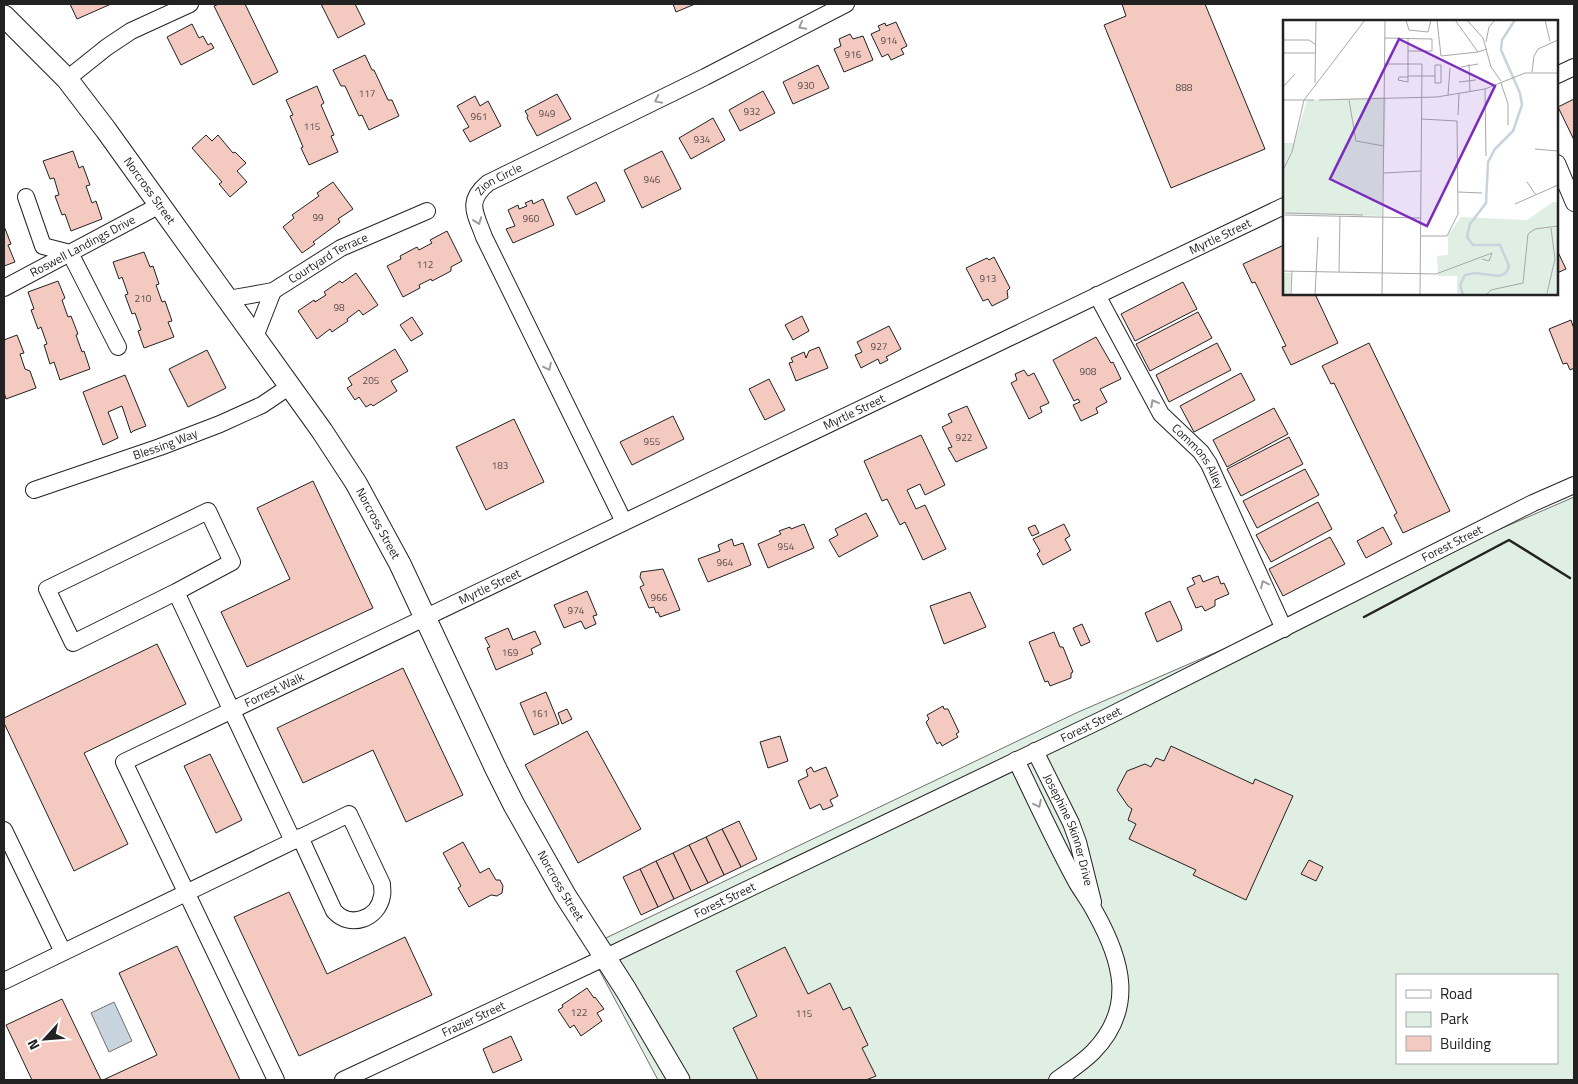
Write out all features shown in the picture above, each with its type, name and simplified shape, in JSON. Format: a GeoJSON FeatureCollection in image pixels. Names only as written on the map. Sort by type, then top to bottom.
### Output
{"type":"FeatureCollection","features":[{"type":"Feature","properties":{"kind":"street"},"geometry":{"type":"LineString","coordinates":[[67,79],[123,36],[190,4]]}},
{"type":"Feature","properties":{"kind":"street","name":"Zion Circle"},"geometry":{"type":"LineString","coordinates":[[624,522],[484,238],[474,208],[474,201],[479,190],[488,183],[705,77],[846,4]]}},
{"type":"Feature","properties":{"kind":"street","name":"Norcross Street"},"geometry":{"type":"LineString","coordinates":[[4,16],[67,79],[106,130],[322,431],[356,483],[400,564],[514,805],[564,895],[626,990],[679,1080]]}},
{"type":"Feature","properties":{"kind":"street"},"geometry":{"type":"LineString","coordinates":[[1558,75],[1574,67]]}},
{"type":"Feature","properties":{"kind":"street"},"geometry":{"type":"LineString","coordinates":[[1558,165],[1574,203]]}},
{"type":"Feature","properties":{"kind":"street"},"geometry":{"type":"LineString","coordinates":[[26,197],[43,246],[70,253],[118,347]]}},
{"type":"Feature","properties":{"kind":"street","name":"Roswell Landings Drive"},"geometry":{"type":"LineString","coordinates":[[4,288],[160,205]]}},
{"type":"Feature","properties":{"kind":"street","name":"Myrtle Street"},"geometry":{"type":"LineString","coordinates":[[426,618],[1283,206]]}},
{"type":"Feature","properties":{"kind":"street","name":"Courtyard Terrace"},"geometry":{"type":"LineString","coordinates":[[228,299],[273,291],[341,248],[427,211]]}},
{"type":"Feature","properties":{"kind":"street"},"geometry":{"type":"LineString","coordinates":[[255,337],[273,291]]}},
{"type":"Feature","properties":{"kind":"street","name":"Commons Alley"},"geometry":{"type":"LineString","coordinates":[[1098,295],[1160,414],[1201,452],[1209,464],[1284,629]]}},
{"type":"Feature","properties":{"kind":"street","name":"Blessing Way"},"geometry":{"type":"LineString","coordinates":[[34,490],[160,447],[220,424],[262,404],[290,386]]}},
{"type":"Feature","properties":{"kind":"street","name":"Forest Street"},"geometry":{"type":"LineString","coordinates":[[604,958],[1035,751],[1284,629],[1533,503],[1574,485]]}},
{"type":"Feature","properties":{"kind":"street"},"geometry":{"type":"LineString","coordinates":[[208,511],[232,562],[176,592],[73,643],[47,590],[208,511]]}},
{"type":"Feature","properties":{"kind":"street"},"geometry":{"type":"LineString","coordinates":[[4,981],[63,952],[186,893],[297,839],[349,814],[382,884],[383,895],[379,905],[371,914],[360,920],[350,921],[340,917],[334,911],[297,839],[232,711],[176,592]]}},
{"type":"Feature","properties":{"kind":"street","name":"Forrest Walk"},"geometry":{"type":"LineString","coordinates":[[186,893],[124,762],[426,618]]}},
{"type":"Feature","properties":{"kind":"street","name":"Josephine Skinner Drive"},"geometry":{"type":"LineString","coordinates":[[1035,751],[1071,823],[1089,879],[1095,912]]}},
{"type":"Feature","properties":{"kind":"street","name":"Josephine Skinner Drive"},"geometry":{"type":"LineString","coordinates":[[1016,760],[1078,885],[1095,912],[1115,955],[1120,975],[1121,989],[1119,1002],[1111,1027],[1103,1041],[1093,1053],[1057,1080]]}},
{"type":"Feature","properties":{"kind":"street"},"geometry":{"type":"LineString","coordinates":[[4,830],[63,952]]}},
{"type":"Feature","properties":{"kind":"street"},"geometry":{"type":"LineString","coordinates":[[186,893],[276,1080]]}},
{"type":"Feature","properties":{"kind":"street","name":"Frazier Street"},"geometry":{"type":"LineString","coordinates":[[343,1080],[604,958]]}},
{"type":"Feature","properties":{"kind":"green space"},"geometry":{"type":"Polygon","coordinates":[[[1574,497],[1574,1080],[658,1080],[587,947],[1076,713],[1574,497]]]}},
{"type":"Feature","properties":{"kind":"shaded area"},"geometry":{"type":"Polygon","coordinates":[[[114,1002],[132,1041],[109,1052],[91,1013],[114,1002]]]}},
{"type":"Feature","properties":{"kind":"building"},"geometry":{"type":"Polygon","coordinates":[[[70,4],[111,4],[77,19],[70,4]]]}},
{"type":"Feature","properties":{"kind":"building"},"geometry":{"type":"Polygon","coordinates":[[[219,4],[245,4],[278,72],[253,85],[214,6],[219,4]]]}},
{"type":"Feature","properties":{"kind":"building"},"geometry":{"type":"Polygon","coordinates":[[[321,4],[355,4],[365,24],[338,38],[321,4]]]}},
{"type":"Feature","properties":{"kind":"building"},"geometry":{"type":"Polygon","coordinates":[[[673,4],[695,4],[676,12],[673,4]]]}},
{"type":"Feature","properties":{"kind":"building"},"geometry":{"type":"Polygon","coordinates":[[[1122,4],[1205,4],[1265,149],[1171,188],[1104,25],[1126,16],[1122,4]]]}},
{"type":"Feature","properties":{"kind":"building"},"geometry":{"type":"Polygon","coordinates":[[[896,22],[907,46],[901,49],[904,54],[891,60],[888,54],[882,57],[871,34],[880,30],[878,26],[885,23],[886,26],[896,22]]]}},
{"type":"Feature","properties":{"kind":"building"},"geometry":{"type":"Polygon","coordinates":[[[192,24],[199,38],[203,36],[208,45],[211,43],[214,48],[181,65],[167,37],[192,24]]]}},
{"type":"Feature","properties":{"kind":"building"},"geometry":{"type":"Polygon","coordinates":[[[850,34],[853,39],[863,36],[873,60],[844,72],[834,49],[841,46],[839,39],[850,34]]]}},
{"type":"Feature","properties":{"kind":"building"},"geometry":{"type":"Polygon","coordinates":[[[365,55],[388,100],[392,100],[399,116],[369,130],[362,115],[359,116],[345,86],[341,86],[333,70],[365,55]]]}},
{"type":"Feature","properties":{"kind":"building"},"geometry":{"type":"Polygon","coordinates":[[[818,65],[829,88],[793,104],[783,82],[818,65]]]}},
{"type":"Feature","properties":{"kind":"building"},"geometry":{"type":"Polygon","coordinates":[[[317,86],[324,103],[321,105],[334,135],[331,136],[338,152],[309,165],[301,148],[303,147],[290,116],[293,115],[286,100],[317,86]]]}},
{"type":"Feature","properties":{"kind":"building"},"geometry":{"type":"Polygon","coordinates":[[[763,91],[775,113],[740,131],[729,110],[763,91]]]}},
{"type":"Feature","properties":{"kind":"building"},"geometry":{"type":"Polygon","coordinates":[[[557,94],[571,119],[537,136],[525,111],[557,94]]]}},
{"type":"Feature","properties":{"kind":"building"},"geometry":{"type":"Polygon","coordinates":[[[475,96],[480,106],[488,101],[501,126],[470,142],[463,130],[469,127],[457,106],[475,96]]]}},
{"type":"Feature","properties":{"kind":"building"},"geometry":{"type":"Polygon","coordinates":[[[1574,99],[1574,140],[1558,107],[1574,99]]]}},
{"type":"Feature","properties":{"kind":"building"},"geometry":{"type":"Polygon","coordinates":[[[713,118],[725,140],[691,159],[679,138],[713,118]]]}},
{"type":"Feature","properties":{"kind":"building"},"geometry":{"type":"Polygon","coordinates":[[[206,135],[212,141],[218,135],[233,153],[235,152],[246,163],[237,171],[247,182],[230,197],[219,184],[222,182],[192,148],[206,135]]]}},
{"type":"Feature","properties":{"kind":"building"},"geometry":{"type":"Polygon","coordinates":[[[73,151],[79,168],[83,166],[90,185],[86,186],[92,203],[96,201],[102,219],[71,231],[65,214],[62,215],[55,196],[59,195],[54,178],[50,179],[43,161],[73,151]]]}},
{"type":"Feature","properties":{"kind":"building"},"geometry":{"type":"Polygon","coordinates":[[[662,151],[681,189],[642,208],[624,170],[662,151]]]}},
{"type":"Feature","properties":{"kind":"building"},"geometry":{"type":"Polygon","coordinates":[[[333,182],[353,209],[338,219],[340,222],[313,242],[315,244],[302,253],[283,227],[294,218],[292,215],[319,196],[317,193],[333,182]]]}},
{"type":"Feature","properties":{"kind":"building"},"geometry":{"type":"Polygon","coordinates":[[[596,182],[605,201],[576,215],[567,197],[596,182]]]}},
{"type":"Feature","properties":{"kind":"building"},"geometry":{"type":"Polygon","coordinates":[[[543,199],[554,225],[513,243],[506,229],[515,226],[508,210],[518,205],[519,209],[527,206],[525,203],[532,200],[533,204],[543,199]]]}},
{"type":"Feature","properties":{"kind":"building"},"geometry":{"type":"Polygon","coordinates":[[[4,226],[11,244],[8,245],[15,262],[4,266],[4,226]]]}},
{"type":"Feature","properties":{"kind":"building"},"geometry":{"type":"Polygon","coordinates":[[[447,231],[462,261],[451,267],[451,271],[432,281],[431,279],[419,285],[420,288],[403,297],[387,266],[401,259],[400,256],[417,247],[419,250],[432,243],[430,240],[447,231]]]}},
{"type":"Feature","properties":{"kind":"building"},"geometry":{"type":"Polygon","coordinates":[[[1283,245],[1283,295],[1315,295],[1338,343],[1291,365],[1282,347],[1286,346],[1255,282],[1252,283],[1243,264],[1283,245]]]}},
{"type":"Feature","properties":{"kind":"building"},"geometry":{"type":"Polygon","coordinates":[[[144,252],[150,267],[153,266],[159,284],[156,285],[162,302],[165,301],[172,321],[168,322],[174,337],[144,348],[138,331],[141,330],[135,313],[132,314],[125,295],[128,294],[122,277],[119,279],[113,262],[144,252]]]}},
{"type":"Feature","properties":{"kind":"building"},"geometry":{"type":"Polygon","coordinates":[[[1558,252],[1566,269],[1558,273],[1558,252]]]}},
{"type":"Feature","properties":{"kind":"building"},"geometry":{"type":"Polygon","coordinates":[[[994,257],[1010,288],[1007,291],[1008,298],[992,306],[988,299],[983,301],[966,268],[987,258],[989,260],[994,257]]]}},
{"type":"Feature","properties":{"kind":"building"},"geometry":{"type":"Polygon","coordinates":[[[356,273],[378,305],[363,315],[359,310],[347,319],[348,321],[332,332],[330,329],[317,339],[298,311],[314,300],[315,302],[326,295],[324,292],[340,281],[342,283],[356,273]]]}},
{"type":"Feature","properties":{"kind":"building"},"geometry":{"type":"Polygon","coordinates":[[[58,281],[65,298],[62,300],[68,317],[71,316],[82,352],[84,351],[90,369],[60,380],[54,362],[50,364],[44,345],[47,344],[41,327],[38,329],[31,310],[34,309],[28,292],[58,281]]]}},
{"type":"Feature","properties":{"kind":"building"},"geometry":{"type":"Polygon","coordinates":[[[1183,282],[1197,309],[1135,341],[1121,314],[1183,282]]]}},
{"type":"Feature","properties":{"kind":"building"},"geometry":{"type":"Polygon","coordinates":[[[1198,312],[1212,338],[1150,371],[1136,344],[1198,312]]]}},
{"type":"Feature","properties":{"kind":"building"},"geometry":{"type":"Polygon","coordinates":[[[802,316],[809,331],[793,340],[785,325],[802,316]]]}},
{"type":"Feature","properties":{"kind":"building"},"geometry":{"type":"Polygon","coordinates":[[[412,317],[423,334],[411,341],[400,325],[412,317]]]}},
{"type":"Feature","properties":{"kind":"building"},"geometry":{"type":"Polygon","coordinates":[[[1571,320],[1574,329],[1574,368],[1570,370],[1567,363],[1563,364],[1549,329],[1571,320]]]}},
{"type":"Feature","properties":{"kind":"building"},"geometry":{"type":"Polygon","coordinates":[[[889,326],[901,349],[886,357],[888,360],[880,364],[878,359],[861,368],[855,355],[862,352],[857,342],[889,326]]]}},
{"type":"Feature","properties":{"kind":"building"},"geometry":{"type":"Polygon","coordinates":[[[17,335],[24,353],[20,354],[25,369],[30,371],[36,388],[6,399],[4,392],[4,340],[17,335]]]}},
{"type":"Feature","properties":{"kind":"building"},"geometry":{"type":"Polygon","coordinates":[[[1096,337],[1111,363],[1113,362],[1121,379],[1100,389],[1107,402],[1096,408],[1098,413],[1081,421],[1073,405],[1080,402],[1078,399],[1074,401],[1053,360],[1096,337]]]}},
{"type":"Feature","properties":{"kind":"building"},"geometry":{"type":"Polygon","coordinates":[[[1217,343],[1231,370],[1169,402],[1156,375],[1217,343]]]}},
{"type":"Feature","properties":{"kind":"building"},"geometry":{"type":"Polygon","coordinates":[[[1369,343],[1450,511],[1403,533],[1394,515],[1397,513],[1334,383],[1331,384],[1322,366],[1369,343]]]}},
{"type":"Feature","properties":{"kind":"building"},"geometry":{"type":"Polygon","coordinates":[[[819,347],[828,368],[796,381],[789,363],[793,362],[791,358],[804,352],[806,358],[809,351],[819,347]]]}},
{"type":"Feature","properties":{"kind":"building"},"geometry":{"type":"Polygon","coordinates":[[[395,349],[408,371],[391,381],[397,391],[373,406],[371,404],[366,407],[359,397],[355,400],[347,388],[352,385],[348,378],[395,349]]]}},
{"type":"Feature","properties":{"kind":"building"},"geometry":{"type":"Polygon","coordinates":[[[207,350],[226,388],[188,407],[169,369],[207,350]]]}},
{"type":"Feature","properties":{"kind":"building"},"geometry":{"type":"Polygon","coordinates":[[[1024,370],[1028,376],[1034,373],[1049,403],[1040,407],[1042,412],[1029,419],[1011,383],[1017,380],[1015,374],[1024,370]]]}},
{"type":"Feature","properties":{"kind":"building"},"geometry":{"type":"Polygon","coordinates":[[[1241,373],[1255,400],[1194,432],[1180,406],[1241,373]]]}},
{"type":"Feature","properties":{"kind":"building"},"geometry":{"type":"Polygon","coordinates":[[[125,375],[146,426],[131,433],[122,406],[108,412],[118,438],[103,445],[83,392],[125,375]]]}},
{"type":"Feature","properties":{"kind":"building"},"geometry":{"type":"Polygon","coordinates":[[[769,379],[785,410],[765,420],[749,389],[769,379]]]}},
{"type":"Feature","properties":{"kind":"building"},"geometry":{"type":"Polygon","coordinates":[[[967,406],[987,448],[956,462],[948,448],[952,447],[942,427],[952,422],[948,414],[967,406]]]}},
{"type":"Feature","properties":{"kind":"building"},"geometry":{"type":"Polygon","coordinates":[[[1274,408],[1288,434],[1227,467],[1213,440],[1274,408]]]}},
{"type":"Feature","properties":{"kind":"building"},"geometry":{"type":"Polygon","coordinates":[[[673,416],[684,439],[632,465],[620,442],[673,416]]]}},
{"type":"Feature","properties":{"kind":"building"},"geometry":{"type":"Polygon","coordinates":[[[514,419],[544,482],[486,510],[456,447],[514,419]]]}},
{"type":"Feature","properties":{"kind":"building"},"geometry":{"type":"Polygon","coordinates":[[[921,435],[945,485],[925,495],[920,484],[907,490],[916,509],[925,505],[946,549],[923,560],[905,522],[900,525],[887,499],[882,501],[864,461],[921,435]]]}},
{"type":"Feature","properties":{"kind":"building"},"geometry":{"type":"Polygon","coordinates":[[[1289,437],[1303,464],[1241,496],[1227,469],[1289,437]]]}},
{"type":"Feature","properties":{"kind":"building"},"geometry":{"type":"Polygon","coordinates":[[[1305,469],[1319,495],[1257,528],[1243,501],[1305,469]]]}},
{"type":"Feature","properties":{"kind":"building"},"geometry":{"type":"Polygon","coordinates":[[[313,481],[373,608],[247,667],[221,612],[290,579],[257,508],[313,481]]]}},
{"type":"Feature","properties":{"kind":"building"},"geometry":{"type":"Polygon","coordinates":[[[1318,502],[1332,529],[1271,562],[1256,535],[1318,502]]]}},
{"type":"Feature","properties":{"kind":"building"},"geometry":{"type":"Polygon","coordinates":[[[866,513],[878,536],[839,557],[829,540],[838,535],[835,529],[866,513]]]}},
{"type":"Feature","properties":{"kind":"building"},"geometry":{"type":"Polygon","coordinates":[[[804,524],[814,548],[768,568],[758,544],[781,534],[779,531],[804,524]]]}},
{"type":"Feature","properties":{"kind":"building"},"geometry":{"type":"Polygon","coordinates":[[[1064,524],[1070,536],[1065,539],[1071,550],[1043,565],[1037,554],[1040,551],[1033,539],[1064,524]]]}},
{"type":"Feature","properties":{"kind":"building"},"geometry":{"type":"Polygon","coordinates":[[[1035,525],[1039,533],[1032,536],[1028,528],[1035,525]]]}},
{"type":"Feature","properties":{"kind":"building"},"geometry":{"type":"Polygon","coordinates":[[[1383,527],[1392,544],[1366,558],[1357,541],[1383,527]]]}},
{"type":"Feature","properties":{"kind":"building"},"geometry":{"type":"Polygon","coordinates":[[[1330,537],[1345,564],[1283,596],[1269,569],[1330,537]]]}},
{"type":"Feature","properties":{"kind":"building"},"geometry":{"type":"Polygon","coordinates":[[[732,539],[734,546],[743,543],[751,565],[708,582],[698,559],[720,551],[718,545],[732,539]]]}},
{"type":"Feature","properties":{"kind":"building"},"geometry":{"type":"Polygon","coordinates":[[[663,569],[680,610],[660,617],[654,607],[649,608],[640,587],[644,585],[640,577],[641,572],[663,569]]]}},
{"type":"Feature","properties":{"kind":"building"},"geometry":{"type":"Polygon","coordinates":[[[1200,575],[1203,582],[1218,576],[1221,584],[1224,583],[1229,594],[1215,600],[1215,606],[1205,611],[1202,606],[1196,608],[1187,588],[1195,584],[1192,578],[1200,575]]]}},
{"type":"Feature","properties":{"kind":"building"},"geometry":{"type":"Polygon","coordinates":[[[587,591],[597,615],[593,616],[596,624],[585,629],[581,621],[564,628],[554,605],[587,591]]]}},
{"type":"Feature","properties":{"kind":"building"},"geometry":{"type":"Polygon","coordinates":[[[970,592],[986,627],[944,644],[930,606],[970,592]]]}},
{"type":"Feature","properties":{"kind":"building"},"geometry":{"type":"Polygon","coordinates":[[[1170,601],[1182,630],[1157,642],[1145,613],[1170,601]]]}},
{"type":"Feature","properties":{"kind":"building"},"geometry":{"type":"Polygon","coordinates":[[[1082,624],[1090,642],[1081,646],[1073,628],[1082,624]]]}},
{"type":"Feature","properties":{"kind":"building"},"geometry":{"type":"Polygon","coordinates":[[[508,628],[513,640],[535,631],[541,644],[531,649],[533,654],[496,670],[487,648],[490,647],[485,638],[508,628]]]}},
{"type":"Feature","properties":{"kind":"building"},"geometry":{"type":"Polygon","coordinates":[[[1054,632],[1060,647],[1063,647],[1073,672],[1071,673],[1071,678],[1050,686],[1048,681],[1045,682],[1029,642],[1054,632]]]}},
{"type":"Feature","properties":{"kind":"building"},"geometry":{"type":"Polygon","coordinates":[[[157,644],[186,704],[84,753],[128,844],[74,871],[4,723],[4,718],[157,644]]]}},
{"type":"Feature","properties":{"kind":"building"},"geometry":{"type":"Polygon","coordinates":[[[403,668],[463,795],[406,822],[373,750],[303,783],[277,728],[403,668]]]}},
{"type":"Feature","properties":{"kind":"building"},"geometry":{"type":"Polygon","coordinates":[[[546,692],[559,724],[534,735],[520,703],[546,692]]]}},
{"type":"Feature","properties":{"kind":"building"},"geometry":{"type":"Polygon","coordinates":[[[943,706],[944,709],[948,709],[959,732],[956,734],[958,737],[942,746],[940,742],[937,744],[926,722],[929,719],[927,715],[943,706]]]}},
{"type":"Feature","properties":{"kind":"building"},"geometry":{"type":"Polygon","coordinates":[[[567,709],[572,719],[562,724],[558,713],[567,709]]]}},
{"type":"Feature","properties":{"kind":"building"},"geometry":{"type":"Polygon","coordinates":[[[587,731],[641,829],[578,863],[525,765],[587,731]]]}},
{"type":"Feature","properties":{"kind":"building"},"geometry":{"type":"Polygon","coordinates":[[[780,736],[788,761],[768,768],[760,742],[780,736]]]}},
{"type":"Feature","properties":{"kind":"building"},"geometry":{"type":"Polygon","coordinates":[[[1171,746],[1253,784],[1255,779],[1293,796],[1246,900],[1193,875],[1196,870],[1129,839],[1136,824],[1128,820],[1132,809],[1117,790],[1127,771],[1145,764],[1151,767],[1156,758],[1164,761],[1171,746]]]}},
{"type":"Feature","properties":{"kind":"building"},"geometry":{"type":"Polygon","coordinates":[[[210,754],[242,820],[216,833],[184,766],[210,754]]]}},
{"type":"Feature","properties":{"kind":"building"},"geometry":{"type":"Polygon","coordinates":[[[811,767],[814,772],[826,767],[838,796],[830,800],[833,806],[823,810],[820,804],[810,809],[798,781],[808,776],[806,770],[811,767]]]}},
{"type":"Feature","properties":{"kind":"building"},"geometry":{"type":"Polygon","coordinates":[[[739,821],[757,859],[741,867],[722,829],[739,821]]]}},
{"type":"Feature","properties":{"kind":"building"},"geometry":{"type":"Polygon","coordinates":[[[722,829],[741,867],[724,875],[706,837],[722,829]]]}},
{"type":"Feature","properties":{"kind":"building"},"geometry":{"type":"Polygon","coordinates":[[[706,837],[724,875],[708,883],[689,845],[706,837]]]}},
{"type":"Feature","properties":{"kind":"building"},"geometry":{"type":"Polygon","coordinates":[[[463,842],[480,873],[489,868],[496,880],[500,880],[503,886],[502,893],[497,896],[491,895],[469,907],[458,888],[461,886],[443,853],[463,842]]]}},
{"type":"Feature","properties":{"kind":"building"},"geometry":{"type":"Polygon","coordinates":[[[689,845],[708,883],[691,891],[673,853],[689,845]]]}},
{"type":"Feature","properties":{"kind":"building"},"geometry":{"type":"Polygon","coordinates":[[[673,853],[691,891],[674,899],[656,861],[673,853]]]}},
{"type":"Feature","properties":{"kind":"building"},"geometry":{"type":"Polygon","coordinates":[[[1309,860],[1323,867],[1316,881],[1301,874],[1309,860]]]}},
{"type":"Feature","properties":{"kind":"building"},"geometry":{"type":"Polygon","coordinates":[[[656,861],[674,899],[658,907],[640,869],[656,861]]]}},
{"type":"Feature","properties":{"kind":"building"},"geometry":{"type":"Polygon","coordinates":[[[640,869],[658,907],[641,915],[623,877],[640,869]]]}},
{"type":"Feature","properties":{"kind":"building"},"geometry":{"type":"Polygon","coordinates":[[[289,892],[327,974],[405,937],[432,995],[299,1056],[234,917],[289,892]]]}},
{"type":"Feature","properties":{"kind":"building"},"geometry":{"type":"Polygon","coordinates":[[[177,946],[240,1080],[103,1080],[157,1055],[119,973],[177,946]]]}},
{"type":"Feature","properties":{"kind":"building"},"geometry":{"type":"Polygon","coordinates":[[[785,947],[808,994],[830,983],[843,1010],[850,1007],[868,1045],[862,1048],[876,1076],[866,1080],[758,1080],[733,1028],[757,1016],[736,971],[785,947]]]}},
{"type":"Feature","properties":{"kind":"building"},"geometry":{"type":"Polygon","coordinates":[[[587,988],[604,1009],[597,1013],[602,1021],[581,1036],[574,1025],[570,1028],[558,1010],[563,1007],[562,1005],[587,988]]]}},
{"type":"Feature","properties":{"kind":"building"},"geometry":{"type":"Polygon","coordinates":[[[62,999],[101,1080],[32,1080],[6,1025],[62,999]]]}},
{"type":"Feature","properties":{"kind":"building"},"geometry":{"type":"Polygon","coordinates":[[[511,1036],[522,1060],[493,1073],[483,1049],[511,1036]]]}},
{"type":"Feature","properties":{"kind":"wall"},"geometry":{"type":"LineString","coordinates":[[1364,617],[1509,540],[1570,578]]}}]}
